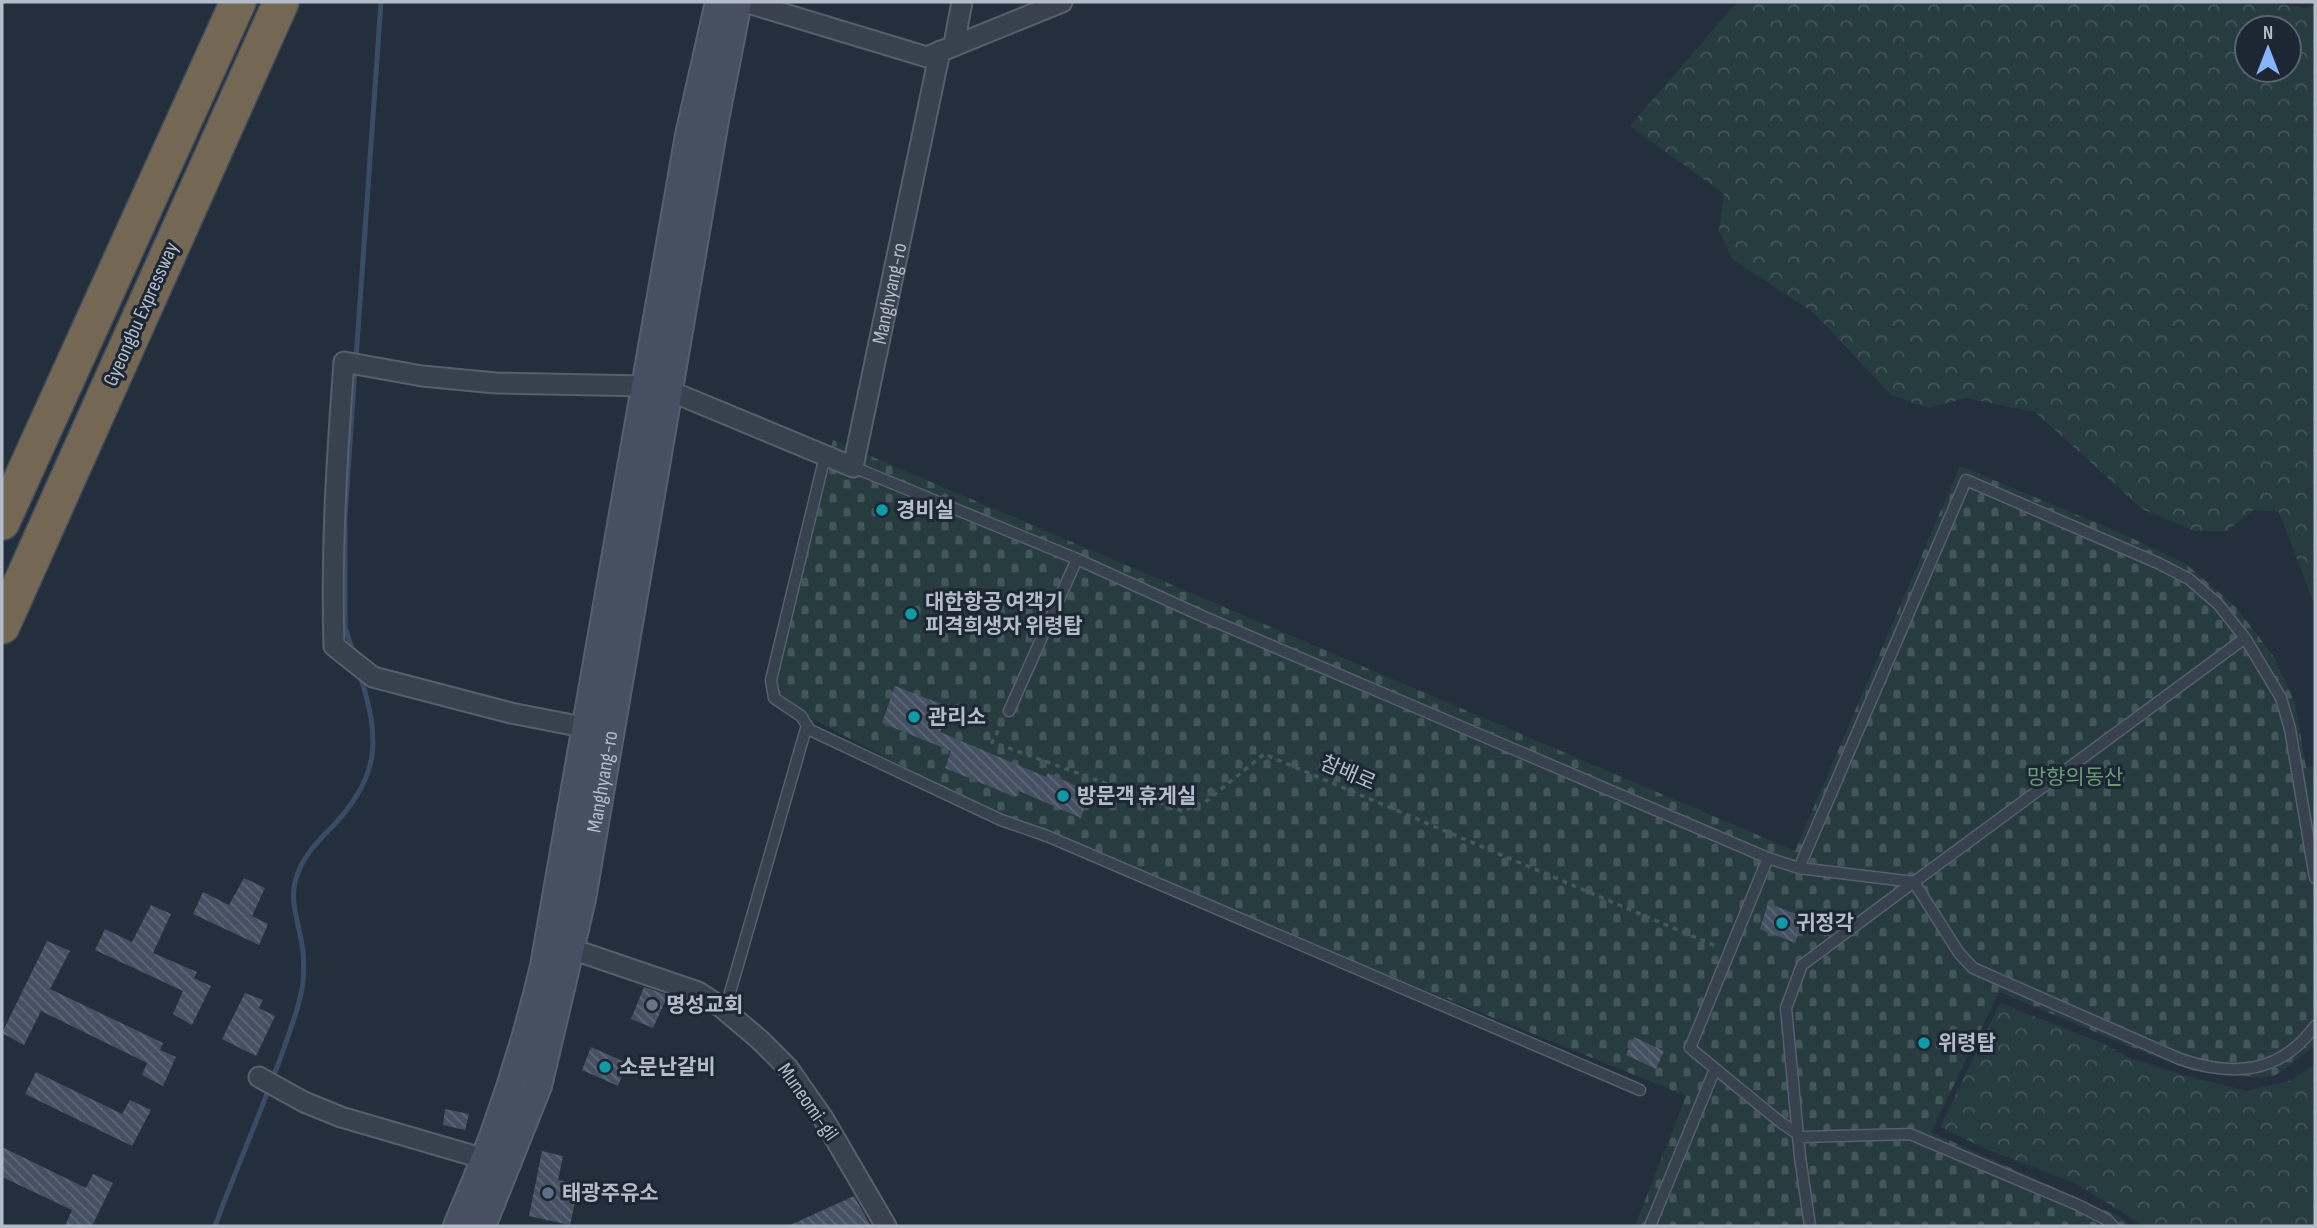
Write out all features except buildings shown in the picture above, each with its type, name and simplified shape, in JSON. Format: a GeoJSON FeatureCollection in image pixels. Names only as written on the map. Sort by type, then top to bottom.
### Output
{"type":"FeatureCollection","features":[{"type":"Feature","properties":{"kind":"highway","name":"Gyeongbu Expressway"},"geometry":{"type":"LineString","coordinates":[[2,522],[238,2]]}},
{"type":"Feature","properties":{"kind":"highway","name":"Gyeongbu Expressway"},"geometry":{"type":"LineString","coordinates":[[2,626],[281,2]]}},
{"type":"Feature","properties":{"kind":"main road","name":"Manghyang-ro"},"geometry":{"type":"LineString","coordinates":[[658,388],[689,135],[719,2]]}},
{"type":"Feature","properties":{"kind":"main road","name":"Manghyang-ro"},"geometry":{"type":"LineString","coordinates":[[457,1226],[538,1086],[560,945],[658,388],[738,2]]}},
{"type":"Feature","properties":{"kind":"main road","name":"Manghyang-ro"},"geometry":{"type":"LineString","coordinates":[[482,1226],[495,1162]]}},
{"type":"Feature","properties":{"kind":"street"},"geometry":{"type":"LineString","coordinates":[[745,2],[927,57],[1062,2]]}},
{"type":"Feature","properties":{"kind":"street","name":"Manghyang-ro"},"geometry":{"type":"LineString","coordinates":[[853,467],[947,48],[962,2]]}},
{"type":"Feature","properties":{"kind":"street"},"geometry":{"type":"LineString","coordinates":[[599,730],[511,713],[373,677],[334,646],[332,596],[338,453],[353,363],[422,376],[496,383],[658,388],[853,467]]}},
{"type":"Feature","properties":{"kind":"street","name":"Muneomi-gil"},"geometry":{"type":"LineString","coordinates":[[560,945],[698,992],[725,1010],[788,1068],[823,1118],[886,1226]]}},
{"type":"Feature","properties":{"kind":"street"},"geometry":{"type":"LineString","coordinates":[[259,1077],[341,1117],[495,1162]]}},
{"type":"Feature","properties":{"kind":"lane"},"geometry":{"type":"LineString","coordinates":[[825,456],[771,680],[774,698],[801,716],[810,730],[1001,820],[1048,835],[1640,1090]]}},
{"type":"Feature","properties":{"kind":"lane"},"geometry":{"type":"LineString","coordinates":[[853,467],[1077,559],[1214,622],[1768,858],[1799,869],[1914,882]]}},
{"type":"Feature","properties":{"kind":"lane"},"geometry":{"type":"LineString","coordinates":[[1799,869],[1966,480],[2189,579],[2218,604],[2245,638],[2281,698],[2290,729],[2315,878]]}},
{"type":"Feature","properties":{"kind":"lane"},"geometry":{"type":"LineString","coordinates":[[1009,711],[1077,559]]}},
{"type":"Feature","properties":{"kind":"lane"},"geometry":{"type":"LineString","coordinates":[[1810,1226],[1786,1008],[1802,965],[2245,638]]}},
{"type":"Feature","properties":{"kind":"lane"},"geometry":{"type":"LineString","coordinates":[[725,1010],[807,725]]}},
{"type":"Feature","properties":{"kind":"lane"},"geometry":{"type":"LineString","coordinates":[[1768,858],[1690,1048],[1802,1137],[1910,1134],[2078,1205],[2113,1226]]}},
{"type":"Feature","properties":{"kind":"lane"},"geometry":{"type":"LineString","coordinates":[[1914,882],[1959,953],[1973,968],[2190,1062],[2232,1069],[2258,1069],[2293,1050],[2315,1026]]}},
{"type":"Feature","properties":{"kind":"lane"},"geometry":{"type":"LineString","coordinates":[[1650,1226],[1715,1069]]}},
{"type":"Feature","properties":{"kind":"path","name":"참배로"},"geometry":{"type":"LineString","coordinates":[[1009,711],[992,742],[1182,811],[1204,803],[1264,754],[1730,952]]}},
{"type":"Feature","properties":{"kind":"green space"},"geometry":{"type":"Polygon","coordinates":[[[1737,2],[2269,2],[2305,8],[2315,5],[2315,606],[2279,512],[2253,510],[2228,531],[2195,531],[2142,509],[2035,412],[1965,398],[1929,408],[1891,395],[1814,313],[1732,259],[1719,230],[1724,194],[1630,126],[1737,2]]]}},
{"type":"Feature","properties":{"kind":"green space","name":"망향의동산"},"geometry":{"type":"Polygon","coordinates":[[[833,440],[1795,851],[1960,466],[2121,533],[2186,564],[2235,606],[2274,657],[2295,703],[2306,767],[2315,766],[2315,1046],[2276,1075],[2261,1078],[2197,1072],[1999,992],[1931,1132],[2122,1218],[2130,1226],[1635,1226],[1686,1096],[972,806],[912,771],[799,712],[780,699],[775,691],[775,682],[833,440]]]}},
{"type":"Feature","properties":{"kind":"green space"},"geometry":{"type":"Polygon","coordinates":[[[2000,1003],[2102,1043],[2132,1059],[2247,1091],[2292,1080],[2315,1064],[2315,1226],[2144,1226],[2077,1184],[1986,1149],[1940,1127],[2000,1003]]]}},
{"type":"Feature","properties":{"kind":"waterway"},"geometry":{"type":"LineString","coordinates":[[356,359],[381,2]]}},
{"type":"Feature","properties":{"kind":"waterway"},"geometry":{"type":"LineString","coordinates":[[353,652],[345,627],[345,517],[355,369]]}},
{"type":"Feature","properties":{"kind":"waterway"},"geometry":{"type":"LineString","coordinates":[[215,1226],[276,1070],[300,998],[303,958],[294,898],[298,873],[310,851],[349,807],[368,772],[373,737],[367,697],[360,675]]}},
{"type":"Feature","properties":{"kind":"place","name":"경비실"},"geometry":{"type":"Point","coordinates":[882,510]}},
{"type":"Feature","properties":{"kind":"place","name":"대한항공 여객기 피격희생자 위령탑"},"geometry":{"type":"Point","coordinates":[911,614]}},
{"type":"Feature","properties":{"kind":"place","name":"관리소"},"geometry":{"type":"Point","coordinates":[914,717]}},
{"type":"Feature","properties":{"kind":"place","name":"방문객 휴게실"},"geometry":{"type":"Point","coordinates":[1063,796]}},
{"type":"Feature","properties":{"kind":"place","name":"귀정각"},"geometry":{"type":"Point","coordinates":[1782,923]}},
{"type":"Feature","properties":{"kind":"place","name":"명성교회"},"geometry":{"type":"Point","coordinates":[652,1005]}},
{"type":"Feature","properties":{"kind":"place","name":"위령탑"},"geometry":{"type":"Point","coordinates":[1924,1043]}},
{"type":"Feature","properties":{"kind":"place","name":"소문난갈비"},"geometry":{"type":"Point","coordinates":[605,1067]}},
{"type":"Feature","properties":{"kind":"place","name":"태광주유소"},"geometry":{"type":"Point","coordinates":[548,1193]}}]}
